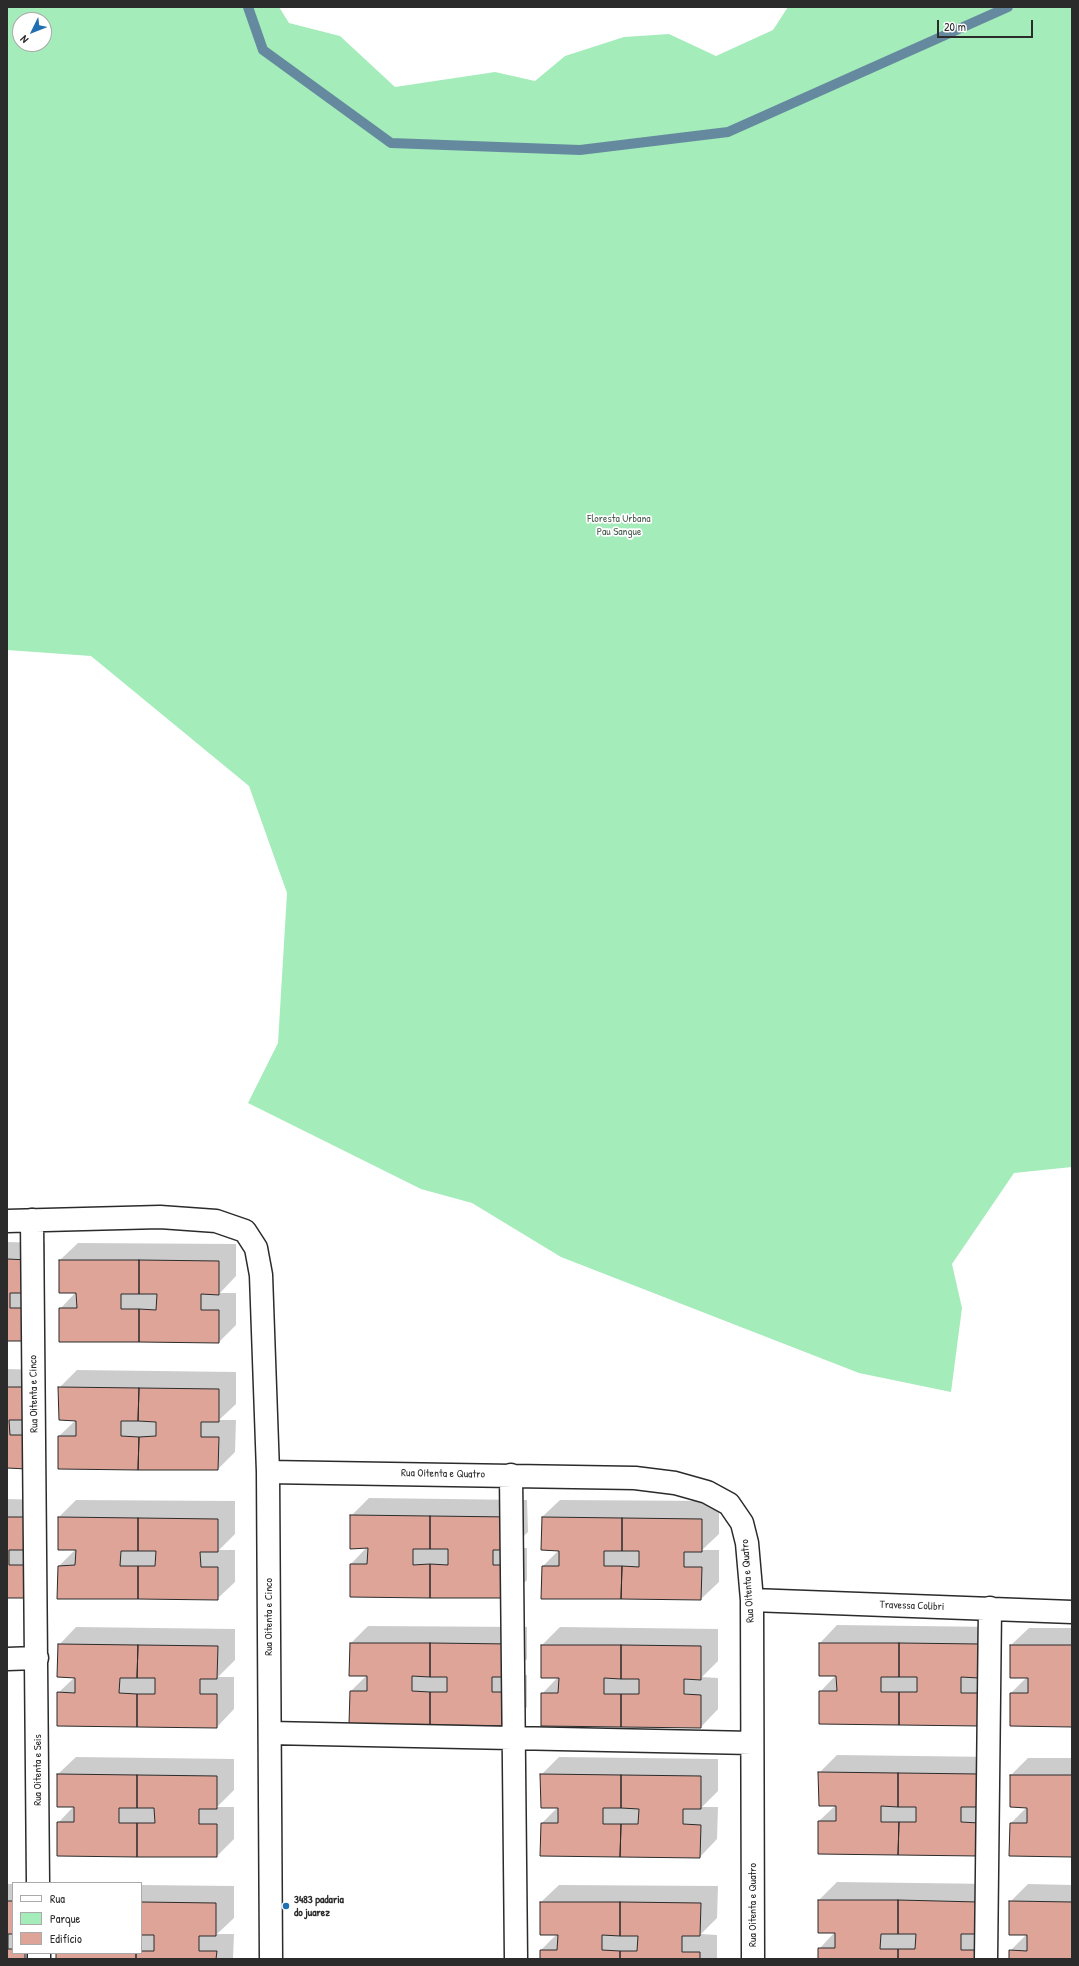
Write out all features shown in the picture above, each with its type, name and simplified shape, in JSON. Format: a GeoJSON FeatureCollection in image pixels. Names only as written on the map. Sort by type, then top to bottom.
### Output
{"type":"FeatureCollection","features":[{"type":"Feature","properties":{"kind":"street","name":"Rua Oitenta e Cinco"},"geometry":{"type":"LineString","coordinates":[[7,1220],[160,1217],[216,1221],[245,1231],[256,1248],[261,1275],[268,1472],[271,1959]]}},
{"type":"Feature","properties":{"kind":"street","name":"Rua Oitenta e Cinco"},"geometry":{"type":"LineString","coordinates":[[32,1220],[37,1658]]}},
{"type":"Feature","properties":{"kind":"street","name":"Rua Oitenta e Quatro"},"geometry":{"type":"LineString","coordinates":[[268,1472],[635,1478],[675,1483],[707,1492],[729,1504],[742,1523],[747,1543],[752,1600],[753,1959]]}},
{"type":"Feature","properties":{"kind":"street"},"geometry":{"type":"LineString","coordinates":[[511,1475],[516,1959]]}},
{"type":"Feature","properties":{"kind":"street","name":"Travessa Colibri"},"geometry":{"type":"LineString","coordinates":[[752,1600],[1072,1612]]}},
{"type":"Feature","properties":{"kind":"street"},"geometry":{"type":"LineString","coordinates":[[986,1959],[990,1608]]}},
{"type":"Feature","properties":{"kind":"street"},"geometry":{"type":"LineString","coordinates":[[7,1659],[37,1658]]}},
{"type":"Feature","properties":{"kind":"street","name":"Rua Oitenta e Seis"},"geometry":{"type":"LineString","coordinates":[[37,1658],[38,1882]]}},
{"type":"Feature","properties":{"kind":"street"},"geometry":{"type":"LineString","coordinates":[[270,1733],[752,1743]]}},
{"type":"Feature","properties":{"kind":"green space","name":"Floresta Urbana Pau Sangue"},"geometry":{"type":"Polygon","coordinates":[[[7,7],[279,7],[289,23],[340,36],[395,87],[495,72],[535,81],[565,56],[624,37],[669,34],[716,56],[773,30],[788,7],[1072,7],[1072,1167],[1014,1173],[952,1264],[962,1308],[951,1392],[859,1373],[561,1257],[472,1203],[421,1189],[248,1103],[278,1043],[287,893],[249,786],[91,656],[7,650],[7,7]]]}},
{"type":"Feature","properties":{"kind":"building"},"geometry":{"type":"Polygon","coordinates":[[[7,1259],[28,1260],[28,1293],[10,1293],[10,1308],[27,1308],[27,1341],[7,1341],[7,1259]]]}},
{"type":"Feature","properties":{"kind":"building"},"geometry":{"type":"Polygon","coordinates":[[[59,1260],[139,1260],[139,1294],[121,1294],[121,1309],[139,1309],[139,1342],[59,1342],[59,1308],[77,1308],[76,1293],[59,1293],[59,1260]]]}},
{"type":"Feature","properties":{"kind":"building"},"geometry":{"type":"Polygon","coordinates":[[[139,1260],[219,1261],[219,1295],[201,1294],[201,1310],[219,1310],[219,1343],[139,1342],[139,1309],[156,1310],[157,1294],[139,1294],[139,1260]]]}},
{"type":"Feature","properties":{"kind":"building"},"geometry":{"type":"Polygon","coordinates":[[[7,1387],[28,1387],[27,1420],[9,1420],[10,1435],[27,1435],[27,1469],[7,1468],[7,1387]]]}},
{"type":"Feature","properties":{"kind":"building"},"geometry":{"type":"Polygon","coordinates":[[[58,1387],[139,1388],[138,1421],[121,1421],[121,1436],[139,1437],[138,1470],[58,1469],[58,1436],[76,1436],[76,1421],[59,1420],[58,1387]]]}},
{"type":"Feature","properties":{"kind":"building"},"geometry":{"type":"Polygon","coordinates":[[[139,1388],[219,1389],[219,1422],[201,1422],[201,1437],[219,1437],[218,1470],[138,1470],[139,1437],[156,1436],[156,1422],[138,1421],[139,1388]]]}},
{"type":"Feature","properties":{"kind":"building"},"geometry":{"type":"Polygon","coordinates":[[[350,1515],[430,1516],[430,1549],[413,1549],[413,1565],[430,1564],[430,1598],[350,1597],[350,1564],[367,1564],[368,1548],[350,1549],[350,1515]]]}},
{"type":"Feature","properties":{"kind":"building"},"geometry":{"type":"Polygon","coordinates":[[[430,1516],[510,1517],[511,1550],[493,1550],[493,1565],[510,1565],[510,1598],[430,1598],[430,1564],[448,1565],[448,1549],[430,1549],[430,1516]]]}},
{"type":"Feature","properties":{"kind":"building"},"geometry":{"type":"Polygon","coordinates":[[[7,1517],[27,1517],[26,1550],[9,1550],[9,1565],[27,1565],[27,1598],[7,1598],[7,1517]]]}},
{"type":"Feature","properties":{"kind":"building"},"geometry":{"type":"Polygon","coordinates":[[[58,1517],[138,1518],[138,1551],[121,1551],[120,1566],[138,1566],[138,1599],[57,1599],[58,1566],[75,1565],[76,1550],[58,1550],[58,1517]]]}},
{"type":"Feature","properties":{"kind":"building"},"geometry":{"type":"Polygon","coordinates":[[[542,1517],[622,1518],[622,1551],[604,1551],[604,1566],[622,1566],[621,1599],[541,1599],[542,1566],[559,1566],[559,1551],[541,1550],[542,1517]]]}},
{"type":"Feature","properties":{"kind":"building"},"geometry":{"type":"Polygon","coordinates":[[[138,1518],[218,1519],[218,1552],[200,1552],[201,1567],[218,1567],[218,1600],[138,1599],[138,1566],[155,1566],[156,1551],[138,1551],[138,1518]]]}},
{"type":"Feature","properties":{"kind":"building"},"geometry":{"type":"Polygon","coordinates":[[[622,1518],[702,1519],[702,1552],[684,1552],[684,1567],[702,1567],[701,1600],[621,1599],[622,1566],[639,1567],[639,1551],[622,1551],[622,1518]]]}},
{"type":"Feature","properties":{"kind":"building"},"geometry":{"type":"Polygon","coordinates":[[[350,1643],[430,1643],[430,1677],[412,1676],[412,1691],[430,1692],[430,1725],[349,1724],[350,1691],[367,1691],[367,1676],[349,1676],[350,1643]]]}},
{"type":"Feature","properties":{"kind":"building"},"geometry":{"type":"Polygon","coordinates":[[[430,1643],[510,1644],[510,1677],[492,1677],[492,1692],[510,1692],[510,1726],[430,1725],[430,1692],[447,1692],[447,1677],[430,1677],[430,1643]]]}},
{"type":"Feature","properties":{"kind":"building"},"geometry":{"type":"Polygon","coordinates":[[[819,1643],[899,1643],[899,1677],[881,1677],[881,1692],[899,1692],[899,1725],[819,1724],[819,1691],[837,1691],[836,1676],[819,1676],[819,1643]]]}},
{"type":"Feature","properties":{"kind":"building"},"geometry":{"type":"Polygon","coordinates":[[[899,1643],[979,1644],[979,1678],[961,1677],[961,1693],[979,1693],[979,1726],[899,1725],[899,1692],[917,1692],[917,1677],[899,1677],[899,1643]]]}},
{"type":"Feature","properties":{"kind":"building"},"geometry":{"type":"Polygon","coordinates":[[[58,1644],[138,1645],[137,1678],[120,1678],[119,1693],[137,1694],[137,1727],[57,1726],[57,1692],[75,1693],[75,1678],[57,1677],[58,1644]]]}},
{"type":"Feature","properties":{"kind":"building"},"geometry":{"type":"Polygon","coordinates":[[[138,1645],[218,1646],[217,1679],[200,1679],[200,1694],[217,1694],[217,1728],[137,1727],[137,1694],[155,1694],[155,1678],[137,1678],[138,1645]]]}},
{"type":"Feature","properties":{"kind":"building"},"geometry":{"type":"Polygon","coordinates":[[[541,1645],[621,1645],[621,1679],[604,1678],[604,1694],[621,1694],[621,1727],[541,1726],[541,1693],[558,1693],[559,1678],[541,1678],[541,1645]]]}},
{"type":"Feature","properties":{"kind":"building"},"geometry":{"type":"Polygon","coordinates":[[[621,1645],[701,1646],[701,1680],[684,1679],[684,1694],[701,1695],[701,1728],[621,1727],[621,1694],[639,1694],[639,1679],[621,1679],[621,1645]]]}},
{"type":"Feature","properties":{"kind":"building"},"geometry":{"type":"Polygon","coordinates":[[[1010,1645],[1072,1645],[1072,1727],[1010,1726],[1010,1693],[1028,1693],[1028,1678],[1010,1678],[1010,1645]]]}},
{"type":"Feature","properties":{"kind":"building"},"geometry":{"type":"Polygon","coordinates":[[[818,1772],[898,1773],[898,1807],[881,1806],[881,1822],[899,1822],[898,1855],[818,1854],[818,1821],[836,1821],[836,1806],[819,1806],[818,1772]]]}},
{"type":"Feature","properties":{"kind":"building"},"geometry":{"type":"Polygon","coordinates":[[[898,1773],[979,1774],[979,1807],[961,1807],[961,1822],[979,1823],[978,1856],[898,1855],[899,1822],[916,1822],[916,1807],[898,1807],[898,1773]]]}},
{"type":"Feature","properties":{"kind":"building"},"geometry":{"type":"Polygon","coordinates":[[[57,1774],[137,1775],[137,1808],[119,1808],[119,1823],[137,1823],[137,1857],[57,1856],[57,1822],[74,1822],[74,1807],[57,1807],[57,1774]]]}},
{"type":"Feature","properties":{"kind":"building"},"geometry":{"type":"Polygon","coordinates":[[[540,1774],[621,1775],[621,1808],[603,1808],[603,1824],[621,1824],[620,1857],[540,1856],[541,1823],[558,1823],[558,1808],[541,1808],[540,1774]]]}},
{"type":"Feature","properties":{"kind":"building"},"geometry":{"type":"Polygon","coordinates":[[[137,1775],[217,1776],[217,1809],[199,1809],[199,1824],[217,1824],[217,1857],[137,1857],[137,1823],[155,1823],[154,1808],[137,1808],[137,1775]]]}},
{"type":"Feature","properties":{"kind":"building"},"geometry":{"type":"Polygon","coordinates":[[[621,1775],[701,1776],[701,1809],[683,1809],[683,1824],[701,1825],[700,1858],[620,1857],[621,1824],[638,1824],[639,1809],[621,1808],[621,1775]]]}},
{"type":"Feature","properties":{"kind":"building"},"geometry":{"type":"Polygon","coordinates":[[[1010,1775],[1072,1775],[1072,1857],[1009,1856],[1010,1823],[1027,1823],[1027,1808],[1010,1807],[1010,1775]]]}},
{"type":"Feature","properties":{"kind":"building"},"geometry":{"type":"Polygon","coordinates":[[[818,1900],[898,1900],[898,1934],[881,1934],[880,1949],[898,1949],[898,1959],[818,1959],[818,1948],[835,1948],[835,1933],[818,1933],[818,1900]]]}},
{"type":"Feature","properties":{"kind":"building"},"geometry":{"type":"Polygon","coordinates":[[[898,1900],[978,1902],[978,1934],[961,1934],[961,1950],[978,1950],[978,1959],[898,1959],[898,1949],[915,1949],[916,1934],[898,1934],[898,1900]]]}},
{"type":"Feature","properties":{"kind":"building"},"geometry":{"type":"Polygon","coordinates":[[[7,1901],[12,1901],[12,1934],[8,1934],[8,1949],[12,1949],[12,1954],[25,1954],[25,1959],[7,1959],[7,1901]]]}},
{"type":"Feature","properties":{"kind":"building"},"geometry":{"type":"Polygon","coordinates":[[[1009,1901],[1072,1902],[1072,1959],[1009,1959],[1009,1950],[1027,1951],[1027,1935],[1009,1935],[1009,1901]]]}},
{"type":"Feature","properties":{"kind":"building"},"geometry":{"type":"Polygon","coordinates":[[[142,1902],[216,1903],[216,1936],[199,1936],[199,1951],[217,1951],[216,1959],[136,1959],[136,1954],[142,1954],[142,1951],[154,1951],[154,1935],[142,1935],[142,1902]]]}},
{"type":"Feature","properties":{"kind":"building"},"geometry":{"type":"Polygon","coordinates":[[[540,1902],[620,1902],[620,1936],[602,1935],[602,1950],[620,1951],[620,1959],[540,1959],[540,1950],[557,1950],[558,1935],[540,1935],[540,1902]]]}},
{"type":"Feature","properties":{"kind":"building"},"geometry":{"type":"Polygon","coordinates":[[[620,1902],[701,1903],[700,1936],[682,1936],[682,1952],[700,1952],[700,1959],[620,1959],[620,1951],[637,1951],[638,1936],[620,1936],[620,1902]]]}},
{"type":"Feature","properties":{"kind":"building"},"geometry":{"type":"Polygon","coordinates":[[[56,1954],[136,1954],[136,1959],[56,1959],[56,1954]]]}},
{"type":"Feature","properties":{"kind":"waterway"},"geometry":{"type":"LineString","coordinates":[[248,7],[263,50],[391,143],[580,150],[728,132],[1008,7]]}},
{"type":"Feature","properties":{"kind":"place","name":"3483 padaria do juarez"},"geometry":{"type":"Point","coordinates":[286,1906]}}]}
